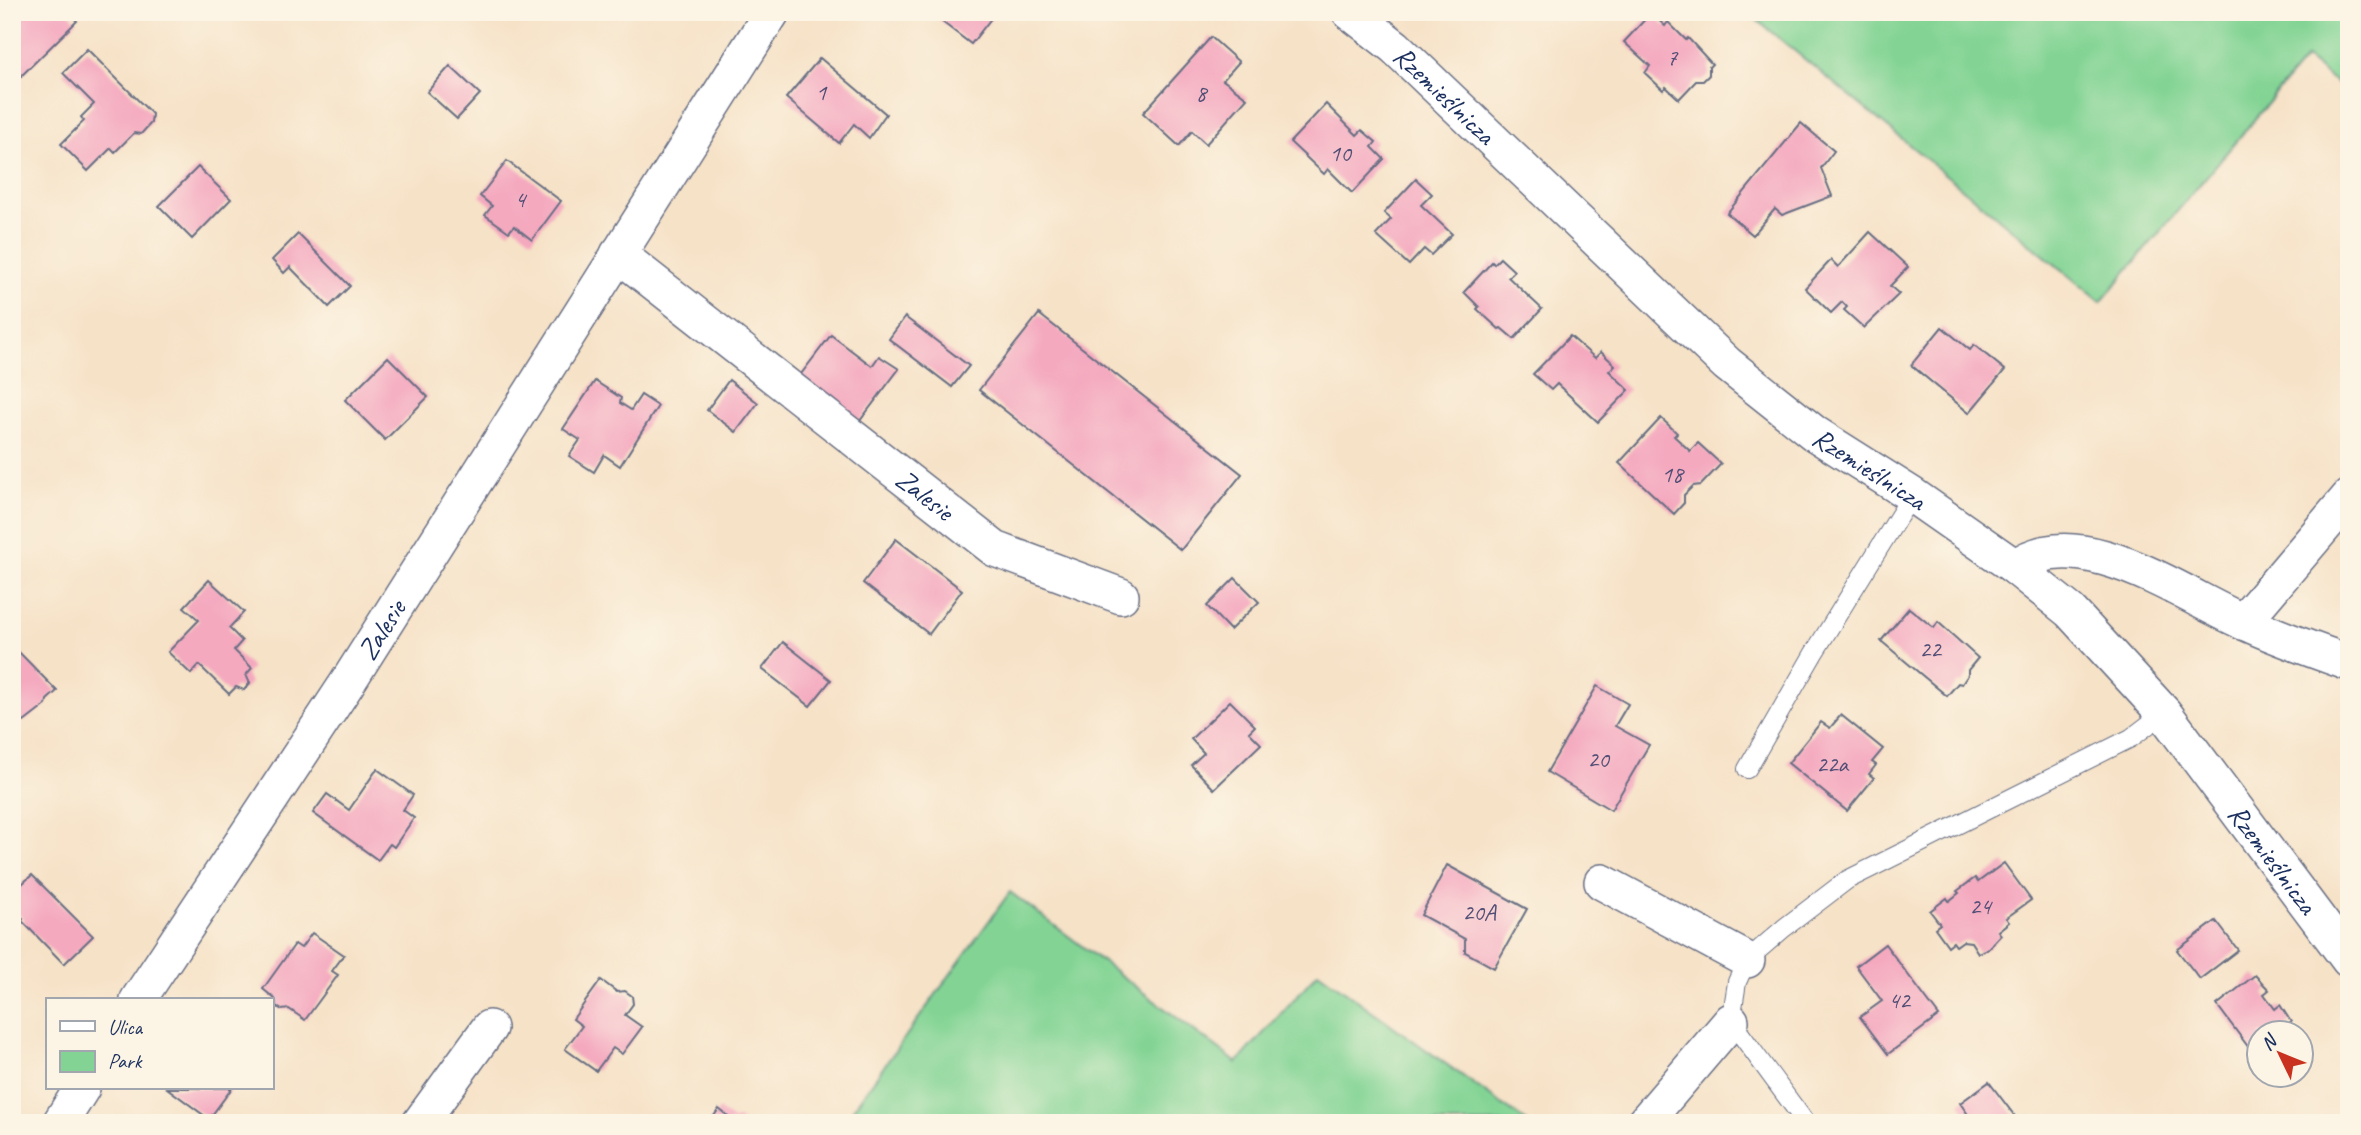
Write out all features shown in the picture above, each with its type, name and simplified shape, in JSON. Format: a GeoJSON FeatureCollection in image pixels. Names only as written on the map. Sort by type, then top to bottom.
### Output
{"type":"FeatureCollection","features":[{"type":"Feature","properties":{"kind":"street","name":"Zalesie"},"geometry":{"type":"LineString","coordinates":[[139,998],[346,685],[772,12]]}},
{"type":"Feature","properties":{"kind":"street","name":"Rzemieślnicza"},"geometry":{"type":"LineString","coordinates":[[1350,12],[1395,47],[1727,364],[1814,433],[1912,495],[2015,566],[2070,611],[2164,713],[2349,960]]}},
{"type":"Feature","properties":{"kind":"street","name":"Zalesie"},"geometry":{"type":"LineString","coordinates":[[618,254],[996,549],[1121,596]]}},
{"type":"Feature","properties":{"kind":"street"},"geometry":{"type":"LineString","coordinates":[[2244,622],[2349,496]]}},
{"type":"Feature","properties":{"kind":"street"},"geometry":{"type":"LineString","coordinates":[[2015,566],[2028,557],[2058,552],[2091,554],[2129,565],[2244,622],[2349,663]]}},
{"type":"Feature","properties":{"kind":"street"},"geometry":{"type":"LineString","coordinates":[[1602,882],[1746,960]]}},
{"type":"Feature","properties":{"kind":"street"},"geometry":{"type":"LineString","coordinates":[[1644,1123],[1731,1021]]}},
{"type":"Feature","properties":{"kind":"street"},"geometry":{"type":"LineString","coordinates":[[420,1123],[489,1028]]}},
{"type":"Feature","properties":{"kind":"street"},"geometry":{"type":"LineString","coordinates":[[60,1123],[81,1090]]}},
{"type":"Feature","properties":{"kind":"lane"},"geometry":{"type":"LineString","coordinates":[[1747,769],[1814,653],[1912,495]]}},
{"type":"Feature","properties":{"kind":"lane"},"geometry":{"type":"LineString","coordinates":[[1806,1123],[1731,1021],[1737,982],[1746,960],[1847,880],[2131,738],[2164,713]]}},
{"type":"Feature","properties":{"kind":"green space"},"geometry":{"type":"Polygon","coordinates":[[[1747,12],[2349,12],[2349,93],[2306,58],[2101,302],[1747,12]]]}},
{"type":"Feature","properties":{"kind":"green space"},"geometry":{"type":"Polygon","coordinates":[[[1010,892],[1237,1063],[1318,972],[1528,1123],[843,1123],[1010,892]]]}},
{"type":"Feature","properties":{"kind":"building"},"geometry":{"type":"Polygon","coordinates":[[[12,12],[68,12],[77,21],[12,85],[12,12]]]}},
{"type":"Feature","properties":{"kind":"building"},"geometry":{"type":"Polygon","coordinates":[[[936,12],[996,12],[971,44],[933,15],[936,12]]]}},
{"type":"Feature","properties":{"kind":"building"},"geometry":{"type":"Polygon","coordinates":[[[1651,13],[1665,26],[1668,22],[1686,40],[1688,38],[1712,64],[1709,67],[1709,75],[1703,81],[1696,81],[1679,99],[1666,87],[1663,90],[1645,73],[1650,66],[1624,42],[1651,13]]]}},
{"type":"Feature","properties":{"kind":"building"},"geometry":{"type":"Polygon","coordinates":[[[1211,37],[1239,62],[1223,80],[1247,98],[1206,144],[1192,131],[1179,146],[1143,113],[1211,37]]]}},
{"type":"Feature","properties":{"kind":"building"},"geometry":{"type":"Polygon","coordinates":[[[87,49],[152,114],[151,123],[141,134],[134,133],[115,152],[111,148],[88,171],[61,144],[84,121],[81,117],[94,104],[63,73],[87,49]]]}},
{"type":"Feature","properties":{"kind":"building"},"geometry":{"type":"Polygon","coordinates":[[[820,58],[886,114],[869,138],[854,124],[839,143],[786,98],[820,58]]]}},
{"type":"Feature","properties":{"kind":"building"},"geometry":{"type":"Polygon","coordinates":[[[450,66],[480,94],[457,119],[427,92],[450,66]]]}},
{"type":"Feature","properties":{"kind":"building"},"geometry":{"type":"Polygon","coordinates":[[[1326,104],[1357,135],[1362,130],[1376,142],[1372,147],[1384,159],[1352,193],[1328,169],[1324,174],[1290,142],[1326,104]]]}},
{"type":"Feature","properties":{"kind":"building"},"geometry":{"type":"Polygon","coordinates":[[[1801,123],[1834,151],[1821,168],[1832,196],[1782,215],[1775,209],[1753,235],[1727,213],[1801,123]]]}},
{"type":"Feature","properties":{"kind":"building"},"geometry":{"type":"Polygon","coordinates":[[[507,161],[561,201],[532,240],[514,226],[509,232],[485,215],[492,206],[480,196],[507,161]]]}},
{"type":"Feature","properties":{"kind":"building"},"geometry":{"type":"Polygon","coordinates":[[[198,167],[231,199],[192,239],[159,206],[198,167]]]}},
{"type":"Feature","properties":{"kind":"building"},"geometry":{"type":"Polygon","coordinates":[[[1416,179],[1432,194],[1421,205],[1452,234],[1431,255],[1424,249],[1409,265],[1376,235],[1391,219],[1384,213],[1416,179]]]}},
{"type":"Feature","properties":{"kind":"building"},"geometry":{"type":"Polygon","coordinates":[[[1870,232],[1908,267],[1890,286],[1899,294],[1864,328],[1844,310],[1847,307],[1842,302],[1831,313],[1805,288],[1831,260],[1838,267],[1870,232]]]}},
{"type":"Feature","properties":{"kind":"building"},"geometry":{"type":"Polygon","coordinates":[[[298,234],[350,286],[329,307],[290,267],[284,273],[272,260],[298,234]]]}},
{"type":"Feature","properties":{"kind":"building"},"geometry":{"type":"Polygon","coordinates":[[[1500,258],[1514,271],[1508,277],[1542,309],[1514,339],[1477,309],[1479,307],[1464,292],[1492,262],[1494,264],[1500,258]]]}},
{"type":"Feature","properties":{"kind":"building"},"geometry":{"type":"Polygon","coordinates":[[[1039,314],[1242,474],[1181,550],[979,390],[1039,314]]]}},
{"type":"Feature","properties":{"kind":"building"},"geometry":{"type":"Polygon","coordinates":[[[905,317],[969,366],[952,387],[889,339],[905,317]]]}},
{"type":"Feature","properties":{"kind":"building"},"geometry":{"type":"Polygon","coordinates":[[[1942,327],[1970,350],[1974,345],[2005,370],[1969,413],[1911,365],[1942,327]]]}},
{"type":"Feature","properties":{"kind":"building"},"geometry":{"type":"Polygon","coordinates":[[[831,335],[872,366],[879,356],[899,369],[859,422],[798,378],[831,335]]]}},
{"type":"Feature","properties":{"kind":"building"},"geometry":{"type":"Polygon","coordinates":[[[1570,336],[1595,358],[1601,352],[1615,365],[1609,371],[1629,390],[1598,422],[1557,384],[1551,390],[1533,374],[1570,336]]]}},
{"type":"Feature","properties":{"kind":"building"},"geometry":{"type":"Polygon","coordinates":[[[388,357],[428,397],[385,440],[345,400],[388,357]]]}},
{"type":"Feature","properties":{"kind":"building"},"geometry":{"type":"Polygon","coordinates":[[[729,380],[758,403],[736,432],[707,410],[729,380]]]}},
{"type":"Feature","properties":{"kind":"building"},"geometry":{"type":"Polygon","coordinates":[[[595,381],[621,398],[620,403],[631,410],[641,395],[658,406],[620,466],[604,455],[594,472],[569,456],[580,440],[563,429],[595,381]]]}},
{"type":"Feature","properties":{"kind":"building"},"geometry":{"type":"Polygon","coordinates":[[[1661,418],[1677,433],[1674,436],[1690,451],[1698,443],[1721,464],[1701,485],[1693,486],[1684,495],[1684,503],[1674,514],[1619,463],[1661,418]]]}},
{"type":"Feature","properties":{"kind":"building"},"geometry":{"type":"Polygon","coordinates":[[[896,539],[962,590],[929,634],[863,583],[896,539]]]}},
{"type":"Feature","properties":{"kind":"building"},"geometry":{"type":"Polygon","coordinates":[[[1235,578],[1259,602],[1230,630],[1207,606],[1235,578]]]}},
{"type":"Feature","properties":{"kind":"building"},"geometry":{"type":"Polygon","coordinates":[[[209,580],[244,612],[229,628],[242,641],[234,650],[252,668],[246,675],[250,683],[244,690],[236,687],[229,694],[199,665],[191,674],[168,652],[199,620],[184,607],[209,580]]]}},
{"type":"Feature","properties":{"kind":"building"},"geometry":{"type":"Polygon","coordinates":[[[1909,608],[1934,628],[1938,622],[1978,658],[1968,670],[1962,684],[1958,683],[1947,696],[1881,641],[1909,608]]]}},
{"type":"Feature","properties":{"kind":"building"},"geometry":{"type":"Polygon","coordinates":[[[783,642],[831,680],[810,706],[762,669],[783,642]]]}},
{"type":"Feature","properties":{"kind":"building"},"geometry":{"type":"Polygon","coordinates":[[[12,645],[57,691],[47,700],[46,705],[24,722],[12,710],[12,645]]]}},
{"type":"Feature","properties":{"kind":"building"},"geometry":{"type":"Polygon","coordinates":[[[1597,686],[1628,704],[1615,726],[1649,745],[1611,810],[1547,772],[1597,686]]]}},
{"type":"Feature","properties":{"kind":"building"},"geometry":{"type":"Polygon","coordinates":[[[1230,701],[1255,726],[1249,732],[1261,744],[1214,789],[1191,765],[1204,753],[1191,739],[1230,701]]]}},
{"type":"Feature","properties":{"kind":"building"},"geometry":{"type":"Polygon","coordinates":[[[1841,715],[1883,749],[1872,762],[1876,765],[1869,774],[1874,778],[1847,811],[1788,763],[1821,722],[1830,728],[1841,715]]]}},
{"type":"Feature","properties":{"kind":"building"},"geometry":{"type":"Polygon","coordinates":[[[377,769],[413,795],[403,810],[414,818],[394,847],[390,844],[378,860],[313,813],[327,794],[349,810],[377,769]]]}},
{"type":"Feature","properties":{"kind":"building"},"geometry":{"type":"Polygon","coordinates":[[[2004,863],[2031,900],[2006,918],[2009,922],[1998,931],[2001,935],[1989,948],[1978,953],[1971,942],[1963,941],[1956,946],[1953,942],[1948,946],[1935,928],[1940,924],[1930,911],[1947,898],[1949,901],[1959,893],[1957,891],[1975,878],[1978,882],[2004,863]]]}},
{"type":"Feature","properties":{"kind":"building"},"geometry":{"type":"Polygon","coordinates":[[[1447,865],[1527,909],[1494,968],[1465,952],[1465,939],[1421,915],[1447,865]]]}},
{"type":"Feature","properties":{"kind":"building"},"geometry":{"type":"Polygon","coordinates":[[[32,875],[93,936],[64,964],[12,907],[12,893],[32,875]]]}},
{"type":"Feature","properties":{"kind":"building"},"geometry":{"type":"Polygon","coordinates":[[[2216,921],[2238,950],[2200,979],[2177,950],[2216,921]]]}},
{"type":"Feature","properties":{"kind":"building"},"geometry":{"type":"Polygon","coordinates":[[[312,933],[344,955],[332,971],[338,975],[305,1020],[289,1009],[282,1010],[276,1006],[275,999],[263,989],[295,944],[301,948],[312,933]]]}},
{"type":"Feature","properties":{"kind":"building"},"geometry":{"type":"Polygon","coordinates":[[[1885,944],[1939,1016],[1888,1054],[1860,1017],[1882,1001],[1856,966],[1885,944]]]}},
{"type":"Feature","properties":{"kind":"building"},"geometry":{"type":"Polygon","coordinates":[[[2255,975],[2269,990],[2264,994],[2275,1009],[2280,1005],[2290,1020],[2246,1020],[2246,1044],[2217,1005],[2255,975]]]}},
{"type":"Feature","properties":{"kind":"building"},"geometry":{"type":"Polygon","coordinates":[[[601,980],[617,992],[625,991],[632,996],[633,1004],[625,1015],[642,1027],[622,1054],[613,1048],[596,1071],[565,1049],[582,1026],[573,1019],[601,980]]]}},
{"type":"Feature","properties":{"kind":"building"},"geometry":{"type":"Polygon","coordinates":[[[1989,1082],[2020,1123],[1974,1123],[1960,1103],[1989,1082]]]}},
{"type":"Feature","properties":{"kind":"building"},"geometry":{"type":"Polygon","coordinates":[[[170,1090],[231,1090],[209,1119],[170,1090]]]}},
{"type":"Feature","properties":{"kind":"building"},"geometry":{"type":"Polygon","coordinates":[[[719,1109],[733,1120],[739,1119],[744,1123],[709,1123],[719,1109]]]}}]}
